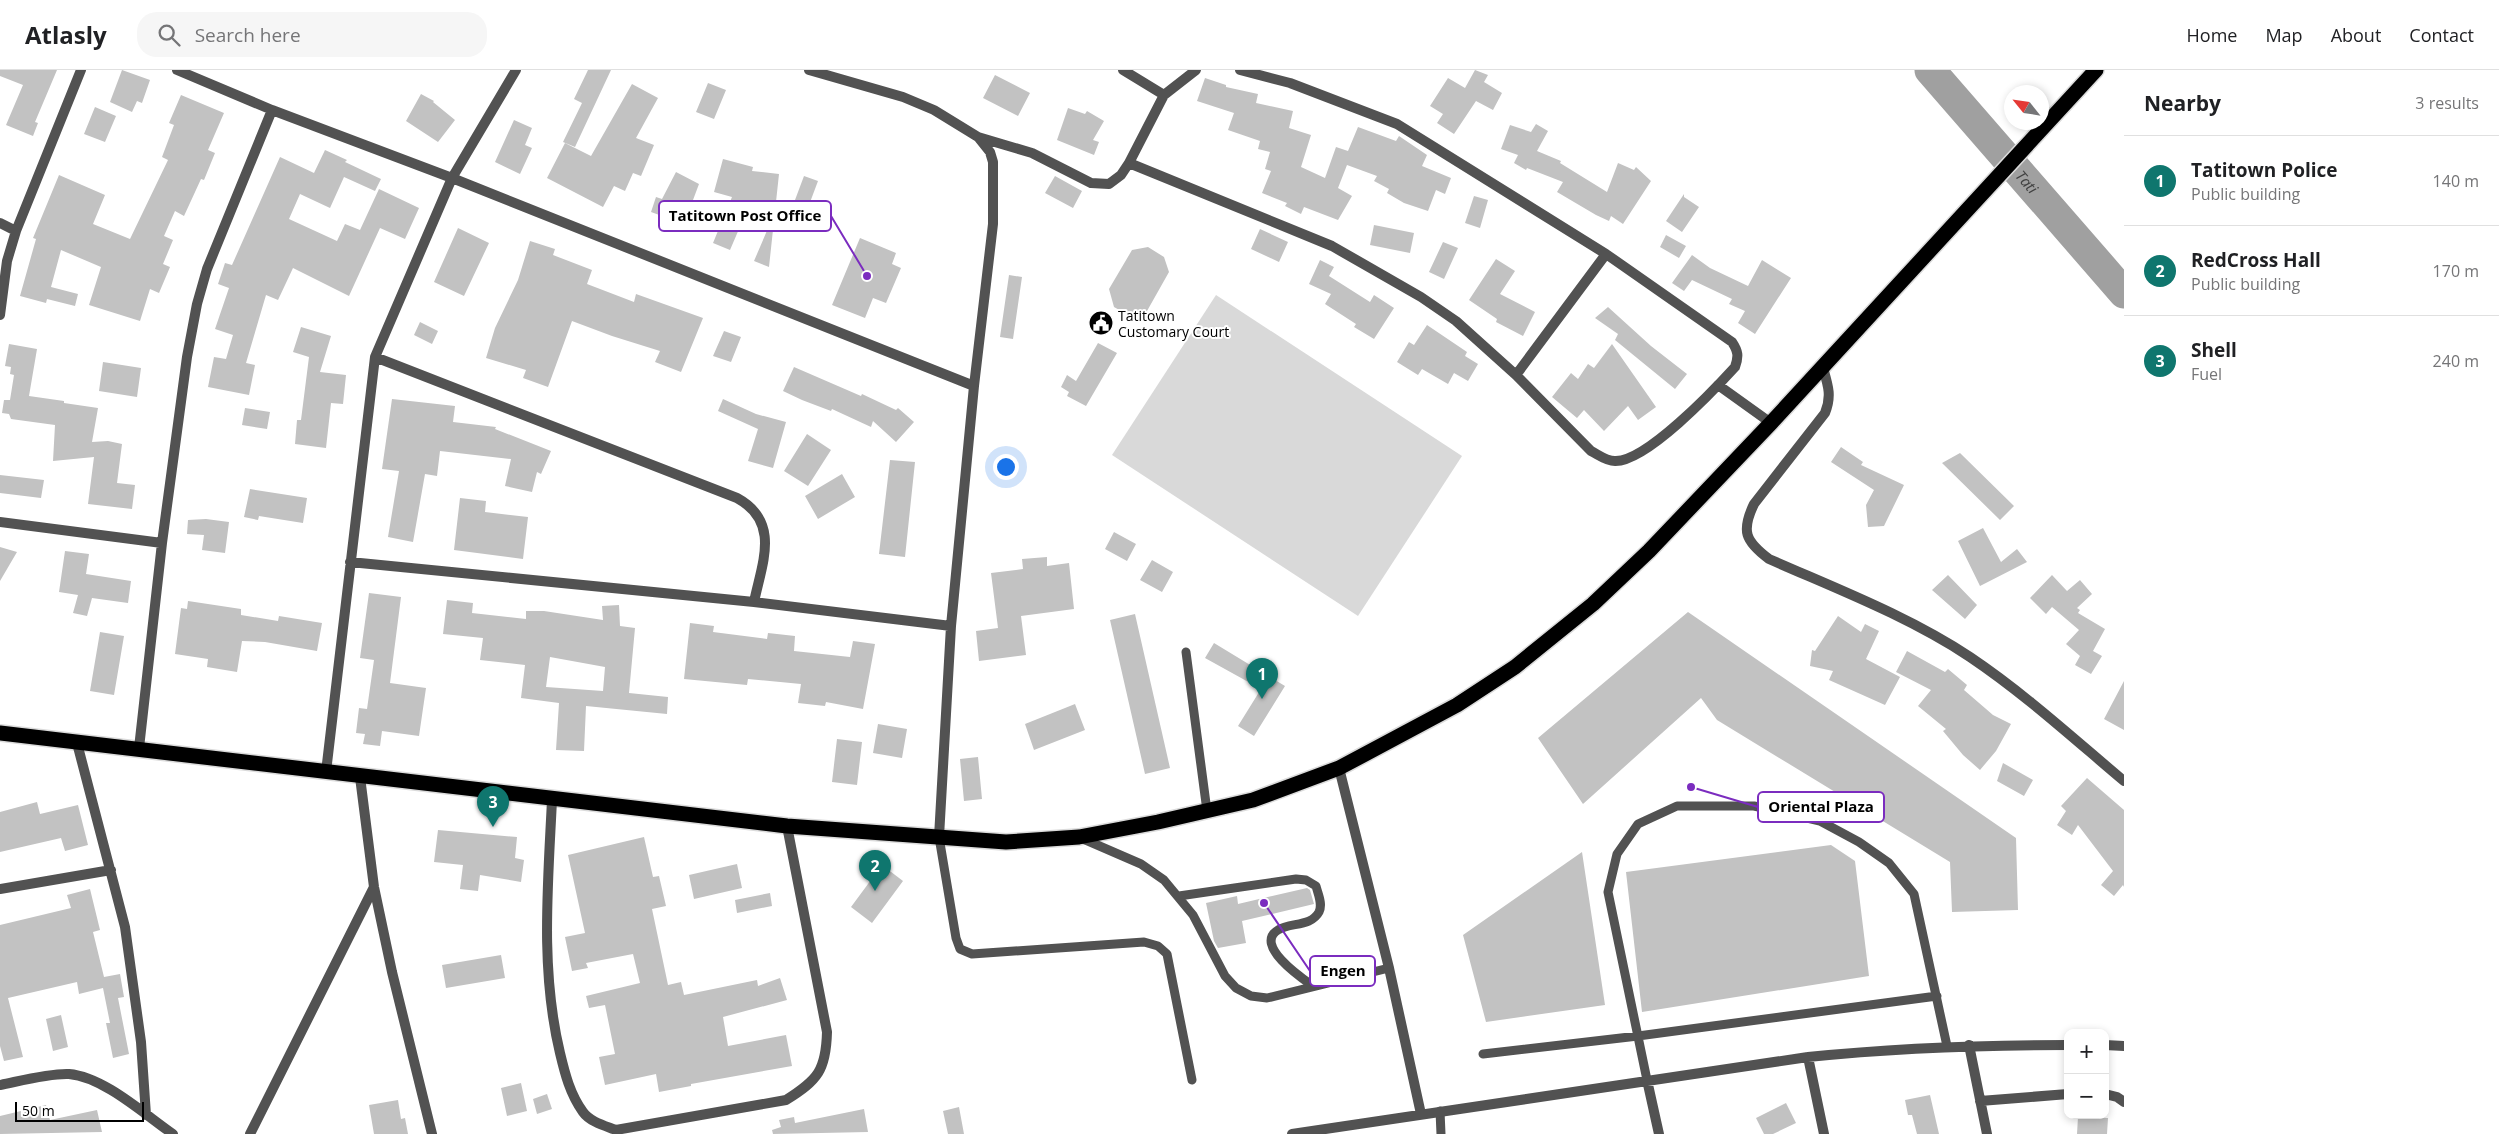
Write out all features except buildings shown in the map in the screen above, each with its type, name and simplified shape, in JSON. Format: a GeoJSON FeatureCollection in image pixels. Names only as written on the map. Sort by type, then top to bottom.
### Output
{"type":"FeatureCollection","features":[{"type":"Feature","properties":{"kind":"highway"},"geometry":{"type":"LineString","coordinates":[[0,733],[77,743],[139,748],[552,800],[788,826],[1006,842],[1079,837],[1254,800],[1339,768],[1458,705],[1515,667],[1554,637],[1648,551],[1771,423],[1823,368],[1887,294],[2096,70]]}},
{"type":"Feature","properties":{"kind":"street"},"geometry":{"type":"LineString","coordinates":[[0,315],[7,261],[16,231],[81,70]]}},
{"type":"Feature","properties":{"kind":"street"},"geometry":{"type":"LineString","coordinates":[[177,70],[272,110],[452,178],[974,386]]}},
{"type":"Feature","properties":{"kind":"street"},"geometry":{"type":"LineString","coordinates":[[326,772],[375,357],[452,178],[516,70]]}},
{"type":"Feature","properties":{"kind":"street"},"geometry":{"type":"LineString","coordinates":[[809,70],[903,97],[934,110],[978,137],[1032,154],[1090,183],[1109,184],[1121,175],[1129,163],[1164,95],[1196,70]]}},
{"type":"Feature","properties":{"kind":"street"},"geometry":{"type":"LineString","coordinates":[[1123,70],[1164,95]]}},
{"type":"Feature","properties":{"kind":"street"},"geometry":{"type":"LineString","coordinates":[[1129,163],[1332,246],[1421,297],[1456,321],[1516,375],[1591,451],[1604,459],[1616,461],[1631,457],[1659,439],[1735,367],[1738,358],[1737,349],[1732,342],[1606,254],[1397,124],[1290,83],[1240,70]]}},
{"type":"Feature","properties":{"kind":"street"},"geometry":{"type":"LineString","coordinates":[[139,748],[162,543],[187,357],[197,304],[207,269],[272,110]]}},
{"type":"Feature","properties":{"kind":"street"},"geometry":{"type":"LineString","coordinates":[[939,837],[951,626],[974,386],[987,294],[995,192],[993,162],[990,152],[978,137]]}},
{"type":"Feature","properties":{"kind":"street"},"geometry":{"type":"LineString","coordinates":[[0,223],[16,231]]}},
{"type":"Feature","properties":{"kind":"street"},"geometry":{"type":"LineString","coordinates":[[1516,375],[1606,254]]}},
{"type":"Feature","properties":{"kind":"street"},"geometry":{"type":"LineString","coordinates":[[375,357],[737,498],[750,505],[764,527],[766,542],[754,602]]}},
{"type":"Feature","properties":{"kind":"street"},"geometry":{"type":"LineString","coordinates":[[1823,368],[1830,390],[1830,402],[1825,413],[1754,504],[1746,520],[1746,534],[1755,548],[1769,559],[1898,616],[1969,656],[2006,682],[2124,781]]}},
{"type":"Feature","properties":{"kind":"street"},"geometry":{"type":"LineString","coordinates":[[1718,385],[1771,423]]}},
{"type":"Feature","properties":{"kind":"street"},"geometry":{"type":"LineString","coordinates":[[0,522],[162,543]]}},
{"type":"Feature","properties":{"kind":"street"},"geometry":{"type":"LineString","coordinates":[[350,562],[754,602],[951,626]]}},
{"type":"Feature","properties":{"kind":"street"},"geometry":{"type":"LineString","coordinates":[[77,743],[125,927],[140,1042],[146,1115]]}},
{"type":"Feature","properties":{"kind":"street"},"geometry":{"type":"LineString","coordinates":[[1339,768],[1390,968],[1421,1114]]}},
{"type":"Feature","properties":{"kind":"street"},"geometry":{"type":"LineString","coordinates":[[360,777],[374,887],[392,972],[432,1134]]}},
{"type":"Feature","properties":{"kind":"street"},"geometry":{"type":"LineString","coordinates":[[552,800],[546,920],[551,1016],[568,1084],[584,1114],[597,1123],[616,1130],[786,1100],[805,1088],[818,1074],[826,1056],[827,1032],[788,826]]}},
{"type":"Feature","properties":{"kind":"street"},"geometry":{"type":"LineString","coordinates":[[0,889],[111,870]]}},
{"type":"Feature","properties":{"kind":"street"},"geometry":{"type":"LineString","coordinates":[[250,1134],[374,887]]}},
{"type":"Feature","properties":{"kind":"street"},"geometry":{"type":"LineString","coordinates":[[1969,1045],[1987,1134]]}},
{"type":"Feature","properties":{"kind":"street"},"geometry":{"type":"LineString","coordinates":[[1292,1134],[1327,1131],[1440,1111],[1808,1057],[1947,1046],[2064,1045]]}},
{"type":"Feature","properties":{"kind":"street"},"geometry":{"type":"LineString","coordinates":[[2109,1046],[2124,1046]]}},
{"type":"Feature","properties":{"kind":"street"},"geometry":{"type":"LineString","coordinates":[[1808,1057],[1824,1134]]}},
{"type":"Feature","properties":{"kind":"street"},"geometry":{"type":"LineString","coordinates":[[0,1086],[68,1074],[84,1076],[103,1085],[172,1134]]}},
{"type":"Feature","properties":{"kind":"street"},"geometry":{"type":"LineString","coordinates":[[1647,1080],[1659,1134]]}},
{"type":"Feature","properties":{"kind":"street"},"geometry":{"type":"LineString","coordinates":[[1980,1101],[2064,1094]]}},
{"type":"Feature","properties":{"kind":"street"},"geometry":{"type":"LineString","coordinates":[[2109,1095],[2117,1096],[2124,1102]]}},
{"type":"Feature","properties":{"kind":"lane"},"geometry":{"type":"LineString","coordinates":[[1186,652],[1207,811]]}},
{"type":"Feature","properties":{"kind":"lane"},"geometry":{"type":"LineString","coordinates":[[1647,1080],[1608,892],[1617,854],[1638,824],[1677,806],[1754,806],[1820,821],[1859,842],[1889,863],[1914,894],[1947,1046]]}},
{"type":"Feature","properties":{"kind":"lane"},"geometry":{"type":"LineString","coordinates":[[939,837],[956,938],[960,949],[972,954],[1144,942],[1158,946],[1167,954],[1192,1080]]}},
{"type":"Feature","properties":{"kind":"lane"},"geometry":{"type":"LineString","coordinates":[[1079,837],[1141,864],[1164,880],[1193,914],[1225,976],[1236,988],[1251,996],[1267,998],[1390,968]]}},
{"type":"Feature","properties":{"kind":"lane"},"geometry":{"type":"LineString","coordinates":[[1179,896],[1296,879],[1306,880],[1316,886],[1321,905],[1318,914],[1308,922],[1278,930],[1272,936],[1272,945],[1280,960],[1313,986]]}},
{"type":"Feature","properties":{"kind":"lane"},"geometry":{"type":"LineString","coordinates":[[1483,1054],[1638,1036],[1936,996]]}},
{"type":"Feature","properties":{"kind":"lane"},"geometry":{"type":"LineString","coordinates":[[1440,1111],[1441,1134]]}},
{"type":"Feature","properties":{"kind":"shaded area"},"geometry":{"type":"Polygon","coordinates":[[[1216,295],[1462,456],[1358,616],[1112,455],[1216,295]]]}},
{"type":"Feature","properties":{"kind":"waterway","name":"Tati"},"geometry":{"type":"LineString","coordinates":[[1930,70],[2124,293]]}},
{"type":"Feature","properties":{"kind":"place","name":"Tatitown Post Office"},"geometry":{"type":"Point","coordinates":[867,276]}},
{"type":"Feature","properties":{"kind":"place","name":"Tatitown Customary Court"},"geometry":{"type":"Point","coordinates":[1101,323]}},
{"type":"Feature","properties":{"kind":"place","name":"Tatitown Police"},"geometry":{"type":"Point","coordinates":[1262,699]}},
{"type":"Feature","properties":{"kind":"place","name":"Oriental Plaza"},"geometry":{"type":"Point","coordinates":[1691,787]}},
{"type":"Feature","properties":{"kind":"place","name":"Shell"},"geometry":{"type":"Point","coordinates":[493,827]}},
{"type":"Feature","properties":{"kind":"place","name":"RedCross Hall"},"geometry":{"type":"Point","coordinates":[875,891]}},
{"type":"Feature","properties":{"kind":"place","name":"Engen"},"geometry":{"type":"Point","coordinates":[1264,903]}}]}
